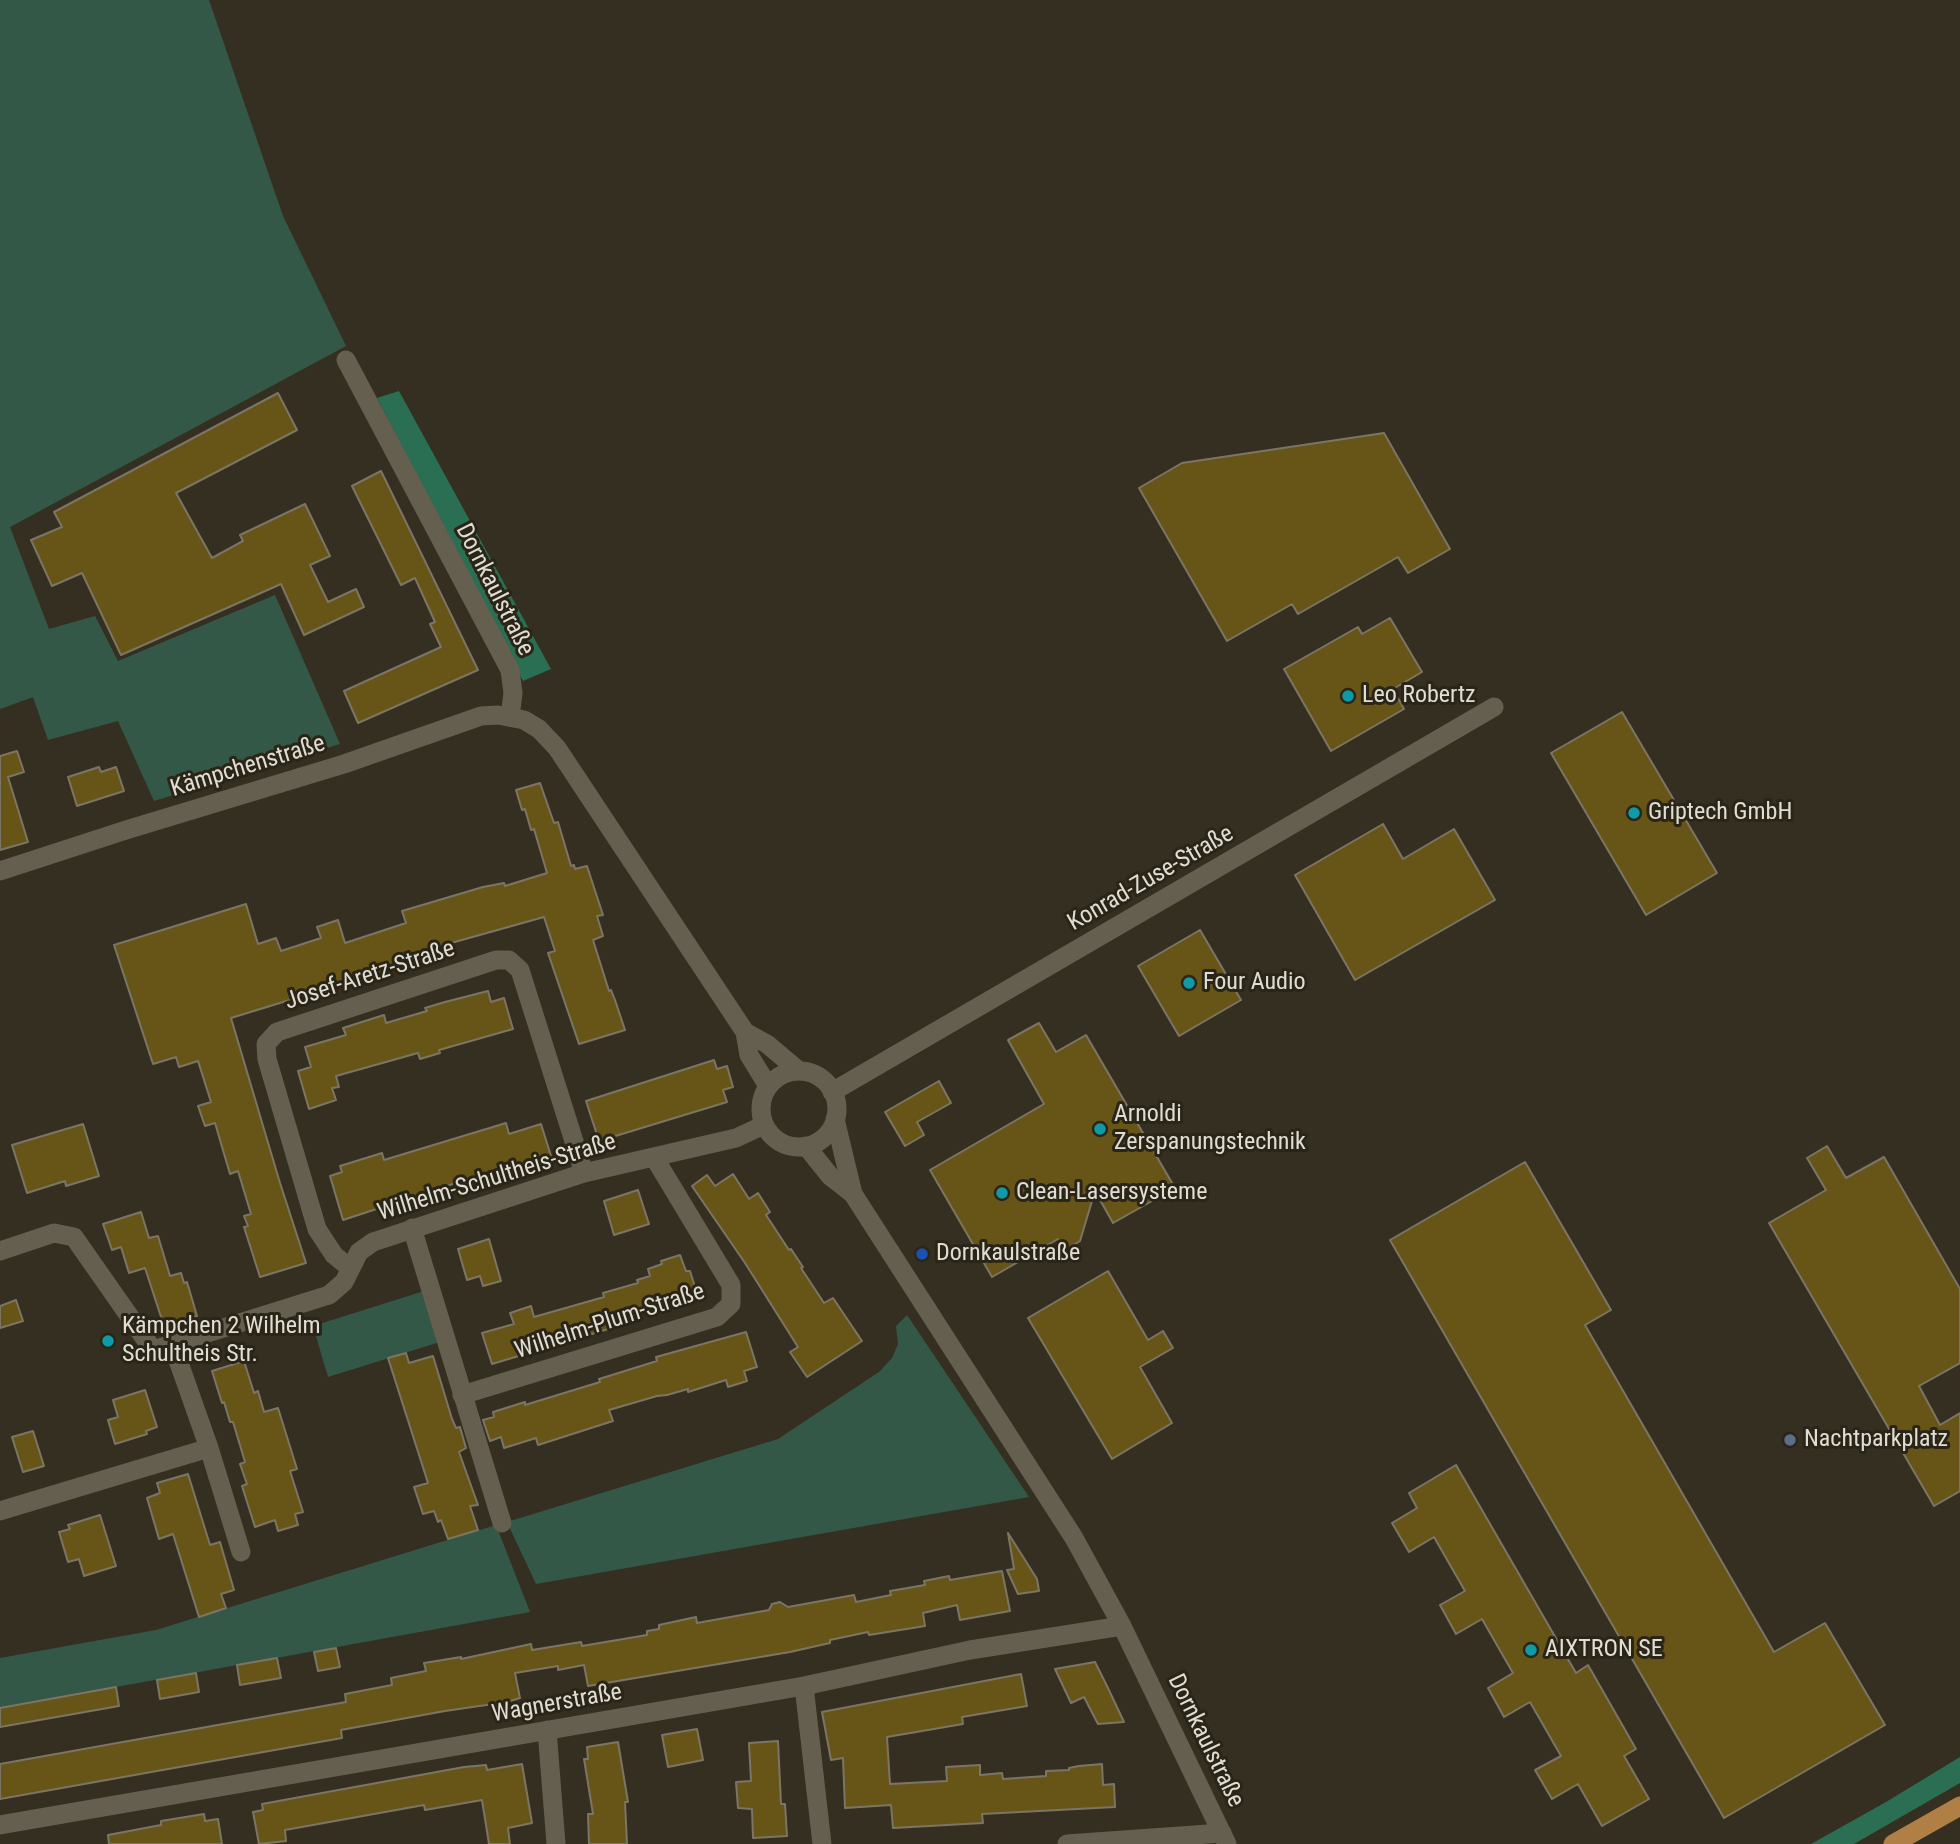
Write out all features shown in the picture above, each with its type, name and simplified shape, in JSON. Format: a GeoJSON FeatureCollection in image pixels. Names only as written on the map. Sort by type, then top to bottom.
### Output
{"type":"FeatureCollection","features":[{"type":"Feature","properties":{"kind":"main road"},"geometry":{"type":"LineString","coordinates":[[1893,1844],[1960,1806]]}},
{"type":"Feature","properties":{"kind":"street","name":"Dornkaulstraße"},"geometry":{"type":"LineString","coordinates":[[346,360],[510,670],[513,693],[510,717]]}},
{"type":"Feature","properties":{"kind":"street","name":"Konrad-Zuse-Straße"},"geometry":{"type":"LineString","coordinates":[[832,1092],[1494,707]]}},
{"type":"Feature","properties":{"kind":"street","name":"Kämpchenstraße"},"geometry":{"type":"LineString","coordinates":[[0,871],[137,826],[344,764],[481,716],[510,717]]}},
{"type":"Feature","properties":{"kind":"street"},"geometry":{"type":"LineString","coordinates":[[510,717],[524,720],[539,729],[557,748],[745,1032],[749,1055],[768,1086]]}},
{"type":"Feature","properties":{"kind":"street","name":"Josef-Aretz-Straße"},"geometry":{"type":"LineString","coordinates":[[350,1268],[334,1255],[317,1229],[267,1059],[267,1044],[277,1032],[496,960],[509,960],[520,970],[584,1173]]}},
{"type":"Feature","properties":{"kind":"street"},"geometry":{"type":"LineString","coordinates":[[745,1032],[767,1044],[799,1071]]}},
{"type":"Feature","properties":{"kind":"street"},"geometry":{"type":"LineString","coordinates":[[799,1071],[813,1074],[824,1081],[832,1092],[835,1119],[824,1137],[806,1146],[781,1143],[764,1125],[762,1099],[768,1086],[776,1078],[799,1071]]}},
{"type":"Feature","properties":{"kind":"street","name":"Dornkaulstraße"},"geometry":{"type":"LineString","coordinates":[[835,1119],[853,1194]]}},
{"type":"Feature","properties":{"kind":"street","name":"Wilhelm-Schultheis-Straße"},"geometry":{"type":"LineString","coordinates":[[173,1346],[329,1296],[344,1282],[359,1252],[373,1242],[584,1173],[737,1138],[764,1125]]}},
{"type":"Feature","properties":{"kind":"street","name":"Dornkaulstraße"},"geometry":{"type":"LineString","coordinates":[[806,1146],[830,1176],[853,1194],[1065,1523],[1122,1626],[1225,1838]]}},
{"type":"Feature","properties":{"kind":"street","name":"Wilhelm-Plum-Straße"},"geometry":{"type":"LineString","coordinates":[[462,1395],[718,1317],[731,1304],[731,1285],[654,1157]]}},
{"type":"Feature","properties":{"kind":"street"},"geometry":{"type":"LineString","coordinates":[[412,1228],[502,1523]]}},
{"type":"Feature","properties":{"kind":"street"},"geometry":{"type":"LineString","coordinates":[[0,1251],[54,1233],[74,1237],[153,1350],[173,1346],[209,1448],[241,1552]]}},
{"type":"Feature","properties":{"kind":"street"},"geometry":{"type":"LineString","coordinates":[[0,1511],[209,1448]]}},
{"type":"Feature","properties":{"kind":"street","name":"Wagnerstraße"},"geometry":{"type":"LineString","coordinates":[[0,1825],[804,1686],[970,1650],[1122,1626]]}},
{"type":"Feature","properties":{"kind":"street"},"geometry":{"type":"LineString","coordinates":[[804,1686],[822,1844]]}},
{"type":"Feature","properties":{"kind":"street"},"geometry":{"type":"LineString","coordinates":[[547,1730],[556,1844]]}},
{"type":"Feature","properties":{"kind":"street"},"geometry":{"type":"LineString","coordinates":[[1067,1844],[1225,1838]]}},
{"type":"Feature","properties":{"kind":"green space"},"geometry":{"type":"Polygon","coordinates":[[[0,0],[209,0],[283,216],[346,346],[10,527],[49,629],[95,616],[118,661],[275,595],[340,744],[154,801],[118,721],[48,740],[33,697],[0,709],[0,0]]]}},
{"type":"Feature","properties":{"kind":"green space"},"geometry":{"type":"Polygon","coordinates":[[[399,391],[551,669],[523,681],[377,398],[399,391]]]}},
{"type":"Feature","properties":{"kind":"green space"},"geometry":{"type":"Polygon","coordinates":[[[424,1291],[440,1342],[328,1377],[313,1326],[424,1291]]]}},
{"type":"Feature","properties":{"kind":"green space"},"geometry":{"type":"Polygon","coordinates":[[[907,1315],[1029,1497],[536,1584],[507,1522],[778,1439],[879,1372],[892,1358],[898,1344],[896,1326],[907,1315]]]}},
{"type":"Feature","properties":{"kind":"green space"},"geometry":{"type":"Polygon","coordinates":[[[496,1525],[530,1612],[0,1708],[0,1658],[156,1630],[496,1525]]]}},
{"type":"Feature","properties":{"kind":"green space"},"geometry":{"type":"Polygon","coordinates":[[[1960,1757],[1960,1783],[1854,1844],[1811,1844],[1886,1802],[1960,1757]]]}},
{"type":"Feature","properties":{"kind":"building"},"geometry":{"type":"Polygon","coordinates":[[[278,393],[297,430],[176,493],[212,558],[243,541],[240,535],[305,504],[330,556],[310,565],[328,602],[356,589],[364,607],[304,635],[281,584],[121,655],[82,573],[52,586],[31,540],[62,527],[54,512],[278,393]]]}},
{"type":"Feature","properties":{"kind":"building"},"geometry":{"type":"Polygon","coordinates":[[[1384,433],[1450,549],[1408,573],[1398,557],[1298,614],[1292,604],[1227,641],[1139,488],[1182,463],[1384,433]]]}},
{"type":"Feature","properties":{"kind":"building"},"geometry":{"type":"Polygon","coordinates":[[[381,471],[478,670],[358,723],[344,691],[441,647],[430,624],[435,622],[415,578],[401,585],[352,486],[381,471]]]}},
{"type":"Feature","properties":{"kind":"building","name":"Leo Robertz"},"geometry":{"type":"Polygon","coordinates":[[[1390,618],[1422,672],[1393,689],[1404,709],[1331,751],[1284,669],[1358,627],[1362,634],[1390,618]]]}},
{"type":"Feature","properties":{"kind":"building","name":"Griptech GmbH"},"geometry":{"type":"Polygon","coordinates":[[[1622,712],[1717,873],[1646,915],[1551,753],[1622,712]]]}},
{"type":"Feature","properties":{"kind":"building"},"geometry":{"type":"Polygon","coordinates":[[[17,751],[24,772],[8,777],[28,842],[0,850],[0,756],[17,751]]]}},
{"type":"Feature","properties":{"kind":"building"},"geometry":{"type":"Polygon","coordinates":[[[99,767],[101,772],[116,767],[124,791],[77,806],[68,777],[99,767]]]}},
{"type":"Feature","properties":{"kind":"building"},"geometry":{"type":"Polygon","coordinates":[[[540,783],[554,823],[558,822],[571,866],[574,865],[575,869],[587,866],[603,915],[597,916],[603,936],[593,940],[625,1030],[579,1044],[548,953],[555,951],[544,917],[394,959],[397,967],[231,1018],[306,1263],[260,1277],[244,1227],[248,1226],[244,1216],[251,1214],[238,1171],[230,1174],[215,1123],[205,1126],[198,1106],[211,1102],[198,1061],[179,1067],[176,1057],[153,1064],[114,945],[246,904],[258,944],[276,938],[281,951],[321,938],[317,927],[338,920],[345,943],[406,923],[402,911],[483,887],[504,883],[505,886],[547,873],[534,829],[531,830],[516,790],[540,783]]]}},
{"type":"Feature","properties":{"kind":"building"},"geometry":{"type":"Polygon","coordinates":[[[1383,824],[1403,859],[1454,829],[1495,900],[1355,980],[1295,875],[1383,824]]]}},
{"type":"Feature","properties":{"kind":"building","name":"Four Audio"},"geometry":{"type":"Polygon","coordinates":[[[1200,930],[1241,1000],[1179,1036],[1138,966],[1200,930]]]}},
{"type":"Feature","properties":{"kind":"building"},"geometry":{"type":"Polygon","coordinates":[[[488,991],[491,1002],[504,998],[513,1029],[439,1050],[440,1053],[420,1059],[418,1053],[336,1076],[339,1087],[332,1088],[336,1100],[309,1109],[298,1071],[311,1067],[305,1047],[346,1035],[343,1028],[384,1015],[386,1023],[427,1011],[425,1008],[488,991]]]}},
{"type":"Feature","properties":{"kind":"building"},"geometry":{"type":"Polygon","coordinates":[[[1039,1023],[1056,1052],[1086,1035],[1175,1188],[1113,1223],[1095,1191],[1080,1241],[1065,1250],[1058,1239],[992,1277],[930,1170],[1044,1104],[1008,1040],[1039,1023]]]}},
{"type":"Feature","properties":{"kind":"building"},"geometry":{"type":"Polygon","coordinates":[[[714,1060],[717,1069],[727,1066],[733,1087],[723,1090],[727,1102],[599,1141],[586,1101],[714,1060]]]}},
{"type":"Feature","properties":{"kind":"building"},"geometry":{"type":"Polygon","coordinates":[[[939,1081],[951,1103],[917,1122],[924,1135],[905,1146],[885,1112],[939,1081]]]}},
{"type":"Feature","properties":{"kind":"building"},"geometry":{"type":"Polygon","coordinates":[[[506,1123],[509,1134],[541,1124],[551,1156],[478,1179],[477,1176],[343,1220],[330,1176],[342,1172],[340,1166],[382,1153],[384,1160],[506,1123]]]}},
{"type":"Feature","properties":{"kind":"building"},"geometry":{"type":"Polygon","coordinates":[[[83,1124],[99,1176],[66,1186],[65,1181],[27,1193],[12,1145],[83,1124]]]}},
{"type":"Feature","properties":{"kind":"building"},"geometry":{"type":"Polygon","coordinates":[[[1827,1146],[1846,1178],[1884,1157],[1960,1289],[1960,1363],[1919,1386],[1940,1425],[1960,1413],[1960,1491],[1934,1506],[1769,1223],[1826,1190],[1807,1158],[1827,1146]]]}},
{"type":"Feature","properties":{"kind":"building"},"geometry":{"type":"Polygon","coordinates":[[[1525,1162],[1611,1310],[1585,1325],[1774,1652],[1825,1623],[1885,1725],[1724,1818],[1390,1240],[1525,1162]]]}},
{"type":"Feature","properties":{"kind":"building"},"geometry":{"type":"Polygon","coordinates":[[[733,1174],[749,1199],[758,1193],[770,1212],[766,1215],[803,1267],[801,1268],[824,1303],[833,1298],[862,1341],[807,1377],[790,1352],[798,1347],[692,1186],[707,1175],[715,1186],[733,1174]]]}},
{"type":"Feature","properties":{"kind":"building"},"geometry":{"type":"Polygon","coordinates":[[[638,1190],[649,1224],[614,1235],[604,1201],[638,1190]]]}},
{"type":"Feature","properties":{"kind":"building"},"geometry":{"type":"Polygon","coordinates":[[[141,1212],[149,1238],[158,1236],[170,1276],[181,1273],[184,1283],[187,1282],[197,1316],[164,1326],[145,1268],[129,1273],[121,1247],[112,1250],[103,1224],[141,1212]]]}},
{"type":"Feature","properties":{"kind":"building"},"geometry":{"type":"Polygon","coordinates":[[[489,1239],[501,1281],[483,1286],[480,1276],[467,1280],[458,1249],[489,1239]]]}},
{"type":"Feature","properties":{"kind":"building"},"geometry":{"type":"Polygon","coordinates":[[[680,1255],[686,1271],[690,1271],[695,1287],[692,1296],[636,1313],[638,1320],[492,1364],[482,1333],[514,1324],[510,1313],[531,1306],[534,1317],[604,1297],[603,1293],[638,1283],[637,1280],[650,1276],[648,1269],[662,1264],[661,1261],[680,1255]]]}},
{"type":"Feature","properties":{"kind":"building"},"geometry":{"type":"Polygon","coordinates":[[[1108,1271],[1148,1340],[1163,1331],[1173,1348],[1140,1367],[1172,1423],[1112,1459],[1028,1318],[1108,1271]]]}},
{"type":"Feature","properties":{"kind":"building"},"geometry":{"type":"Polygon","coordinates":[[[16,1300],[23,1321],[0,1328],[0,1306],[16,1300]]]}},
{"type":"Feature","properties":{"kind":"building"},"geometry":{"type":"Polygon","coordinates":[[[746,1332],[757,1367],[744,1371],[747,1381],[728,1387],[726,1380],[688,1392],[688,1389],[609,1410],[613,1421],[538,1445],[536,1438],[504,1448],[501,1437],[490,1441],[483,1420],[494,1417],[493,1412],[600,1382],[599,1379],[657,1361],[656,1357],[746,1332]]]}},
{"type":"Feature","properties":{"kind":"building"},"geometry":{"type":"Polygon","coordinates":[[[406,1353],[409,1363],[433,1356],[452,1419],[456,1428],[460,1427],[466,1448],[459,1452],[478,1505],[470,1506],[478,1530],[448,1539],[441,1520],[438,1522],[434,1511],[423,1514],[414,1487],[428,1483],[388,1358],[406,1353]]]}},
{"type":"Feature","properties":{"kind":"building"},"geometry":{"type":"Polygon","coordinates":[[[244,1361],[254,1393],[258,1391],[264,1412],[278,1408],[297,1469],[290,1471],[303,1512],[295,1514],[298,1525],[278,1531],[275,1520],[255,1527],[242,1486],[247,1484],[240,1464],[245,1462],[233,1422],[230,1422],[224,1402],[222,1403],[212,1371],[244,1361]]]}},
{"type":"Feature","properties":{"kind":"building"},"geometry":{"type":"Polygon","coordinates":[[[145,1390],[157,1427],[146,1431],[147,1434],[115,1444],[108,1420],[118,1417],[113,1400],[145,1390]]]}},
{"type":"Feature","properties":{"kind":"building"},"geometry":{"type":"Polygon","coordinates":[[[33,1431],[44,1466],[23,1472],[12,1437],[33,1431]]]}},
{"type":"Feature","properties":{"kind":"building","name":"AIXTRON SE"},"geometry":{"type":"Polygon","coordinates":[[[1456,1465],[1576,1673],[1588,1665],[1636,1749],[1624,1756],[1649,1799],[1602,1826],[1578,1784],[1552,1799],[1535,1770],[1561,1756],[1530,1702],[1504,1717],[1488,1688],[1513,1673],[1482,1619],[1456,1634],[1440,1605],[1465,1591],[1434,1537],[1409,1552],[1392,1523],[1417,1508],[1409,1493],[1456,1465]]]}},
{"type":"Feature","properties":{"kind":"building"},"geometry":{"type":"Polygon","coordinates":[[[188,1474],[210,1545],[220,1542],[234,1590],[221,1594],[226,1608],[199,1617],[173,1534],[159,1539],[147,1498],[160,1493],[157,1483],[188,1474]]]}},
{"type":"Feature","properties":{"kind":"building"},"geometry":{"type":"Polygon","coordinates":[[[100,1515],[116,1566],[84,1576],[79,1559],[68,1562],[59,1532],[70,1529],[68,1525],[100,1515]]]}},
{"type":"Feature","properties":{"kind":"building"},"geometry":{"type":"Polygon","coordinates":[[[1008,1533],[1037,1579],[1039,1591],[1018,1594],[1007,1570],[1014,1569],[1008,1533]]]}},
{"type":"Feature","properties":{"kind":"building"},"geometry":{"type":"Polygon","coordinates":[[[1002,1571],[1010,1611],[960,1620],[957,1605],[923,1613],[925,1626],[869,1635],[868,1632],[790,1652],[588,1686],[584,1665],[515,1673],[520,1698],[507,1702],[341,1730],[342,1738],[0,1799],[0,1764],[346,1702],[345,1694],[392,1685],[391,1678],[426,1671],[424,1663],[461,1659],[531,1644],[532,1650],[581,1642],[582,1646],[647,1635],[647,1631],[659,1629],[659,1625],[696,1617],[697,1623],[769,1610],[772,1604],[780,1602],[788,1607],[854,1595],[856,1602],[891,1595],[890,1591],[925,1585],[924,1581],[949,1576],[950,1580],[1002,1571]]]}},
{"type":"Feature","properties":{"kind":"building"},"geometry":{"type":"Polygon","coordinates":[[[336,1648],[340,1667],[318,1671],[314,1652],[336,1648]]]}},
{"type":"Feature","properties":{"kind":"building"},"geometry":{"type":"Polygon","coordinates":[[[277,1658],[281,1678],[240,1685],[237,1665],[277,1658]]]}},
{"type":"Feature","properties":{"kind":"building"},"geometry":{"type":"Polygon","coordinates":[[[1095,1662],[1124,1722],[1098,1724],[1084,1697],[1071,1703],[1055,1669],[1095,1662]]]}},
{"type":"Feature","properties":{"kind":"building"},"geometry":{"type":"Polygon","coordinates":[[[196,1673],[199,1692],[160,1699],[157,1680],[196,1673]]]}},
{"type":"Feature","properties":{"kind":"building"},"geometry":{"type":"Polygon","coordinates":[[[1021,1674],[1027,1706],[962,1717],[963,1724],[887,1737],[890,1784],[947,1781],[946,1767],[980,1765],[980,1775],[1002,1773],[1003,1779],[1046,1776],[1046,1771],[1102,1764],[1103,1785],[1114,1784],[1115,1807],[982,1814],[983,1823],[893,1828],[891,1805],[845,1808],[843,1758],[831,1760],[822,1712],[1021,1674]]]}},
{"type":"Feature","properties":{"kind":"building"},"geometry":{"type":"Polygon","coordinates":[[[116,1687],[119,1706],[0,1727],[0,1708],[116,1687]]]}},
{"type":"Feature","properties":{"kind":"building"},"geometry":{"type":"Polygon","coordinates":[[[697,1729],[703,1760],[668,1767],[662,1735],[697,1729]]]}},
{"type":"Feature","properties":{"kind":"building"},"geometry":{"type":"Polygon","coordinates":[[[778,1741],[781,1804],[785,1804],[787,1836],[753,1838],[752,1809],[738,1808],[736,1782],[751,1781],[749,1743],[778,1741]]]}},
{"type":"Feature","properties":{"kind":"building"},"geometry":{"type":"Polygon","coordinates":[[[618,1742],[628,1802],[625,1802],[627,1844],[589,1844],[588,1814],[593,1814],[584,1759],[588,1759],[587,1747],[618,1742]]]}},
{"type":"Feature","properties":{"kind":"building"},"geometry":{"type":"Polygon","coordinates":[[[522,1764],[532,1823],[508,1828],[510,1844],[489,1844],[482,1800],[425,1810],[424,1805],[285,1830],[286,1841],[259,1844],[253,1812],[263,1810],[262,1804],[464,1767],[486,1765],[487,1770],[522,1764]]]}},
{"type":"Feature","properties":{"kind":"building"},"geometry":{"type":"Polygon","coordinates":[[[204,1814],[205,1821],[218,1819],[222,1844],[109,1844],[108,1835],[161,1825],[161,1821],[204,1814]]]}},
{"type":"Feature","properties":{"kind":"place","name":"Leo Robertz"},"geometry":{"type":"Point","coordinates":[1348,696]}},
{"type":"Feature","properties":{"kind":"place","name":"Griptech GmbH"},"geometry":{"type":"Point","coordinates":[1634,813]}},
{"type":"Feature","properties":{"kind":"place","name":"Four Audio"},"geometry":{"type":"Point","coordinates":[1189,983]}},
{"type":"Feature","properties":{"kind":"place","name":"Arnoldi Zerspanungstechnik"},"geometry":{"type":"Point","coordinates":[1100,1129]}},
{"type":"Feature","properties":{"kind":"place","name":"Clean-Lasersysteme"},"geometry":{"type":"Point","coordinates":[1002,1193]}},
{"type":"Feature","properties":{"kind":"place","name":"Dornkaulstraße"},"geometry":{"type":"Point","coordinates":[922,1254]}},
{"type":"Feature","properties":{"kind":"place","name":"Kämpchen 2 Wilhelm Schultheis Str."},"geometry":{"type":"Point","coordinates":[108,1341]}},
{"type":"Feature","properties":{"kind":"place","name":"Nachtparkplatz"},"geometry":{"type":"Point","coordinates":[1790,1440]}},
{"type":"Feature","properties":{"kind":"place","name":"AIXTRON SE"},"geometry":{"type":"Point","coordinates":[1531,1650]}}]}
